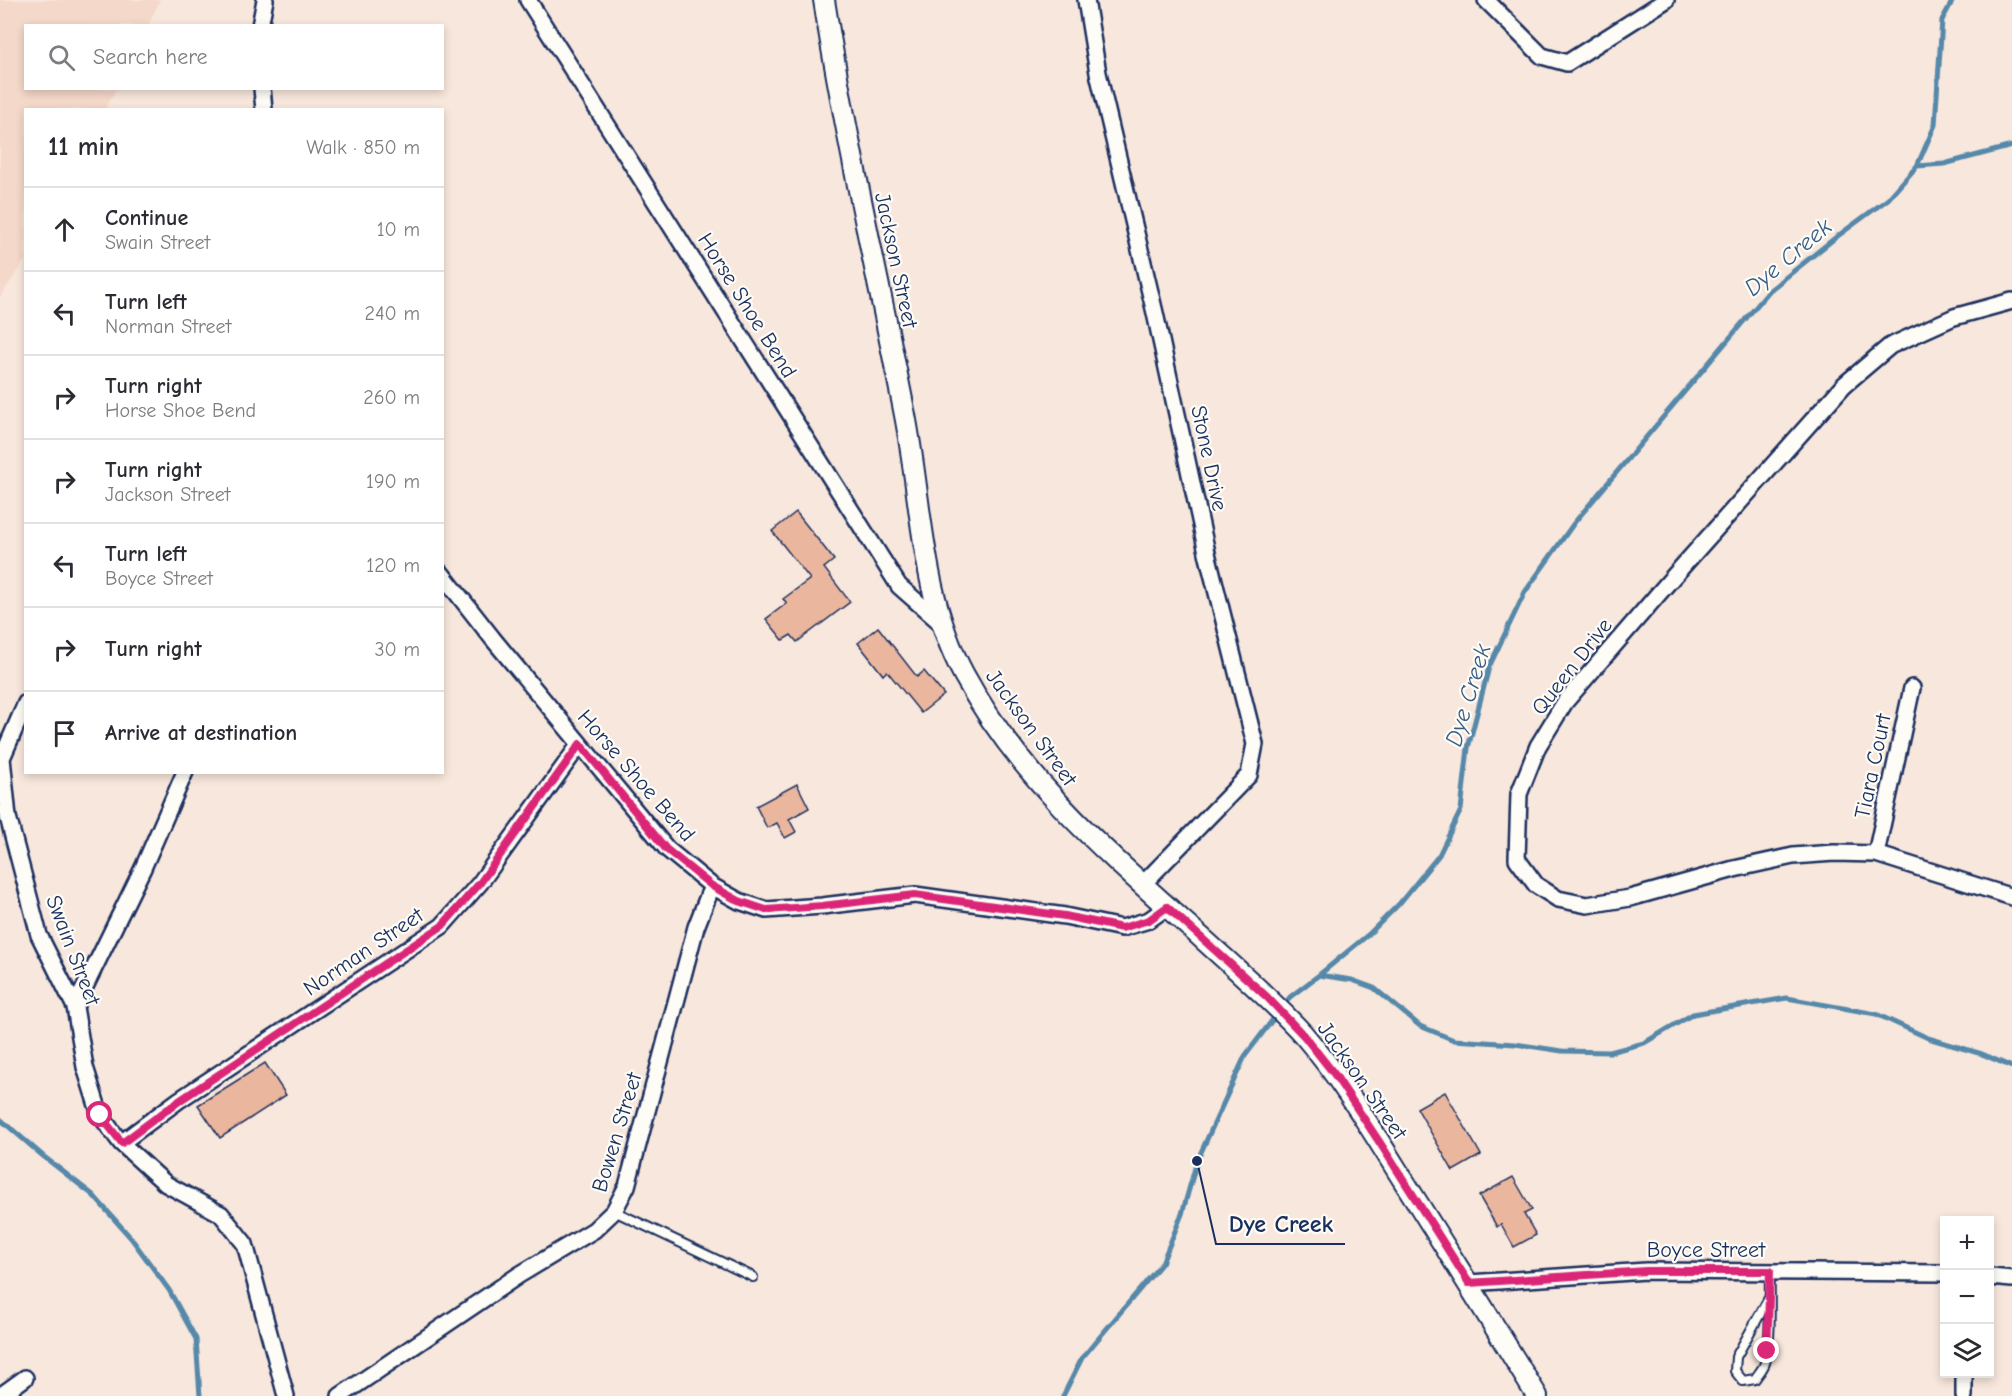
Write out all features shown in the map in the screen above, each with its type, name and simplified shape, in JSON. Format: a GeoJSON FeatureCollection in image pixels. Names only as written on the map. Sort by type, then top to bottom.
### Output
{"type":"FeatureCollection","features":[{"type":"Feature","properties":{"kind":"street"},"geometry":{"type":"LineString","coordinates":[[260,24],[265,0]]}},
{"type":"Feature","properties":{"kind":"street","name":"Horse Shoe Bend"},"geometry":{"type":"LineString","coordinates":[[528,0],[899,586],[941,623]]}},
{"type":"Feature","properties":{"kind":"street","name":"Jackson Street"},"geometry":{"type":"LineString","coordinates":[[824,0],[845,127],[906,420],[930,578],[941,623],[963,673],[990,718],[1035,779],[1090,837],[1267,997],[1305,1037],[1335,1075],[1380,1143],[1469,1283],[1537,1396]]}},
{"type":"Feature","properties":{"kind":"street","name":"Stone Drive"},"geometry":{"type":"LineString","coordinates":[[1086,0],[1098,73],[1155,313],[1208,557],[1255,744],[1249,775],[1142,885]]}},
{"type":"Feature","properties":{"kind":"street"},"geometry":{"type":"LineString","coordinates":[[1486,0],[1542,56],[1567,63],[1666,0]]}},
{"type":"Feature","properties":{"kind":"street"},"geometry":{"type":"LineString","coordinates":[[262,90],[264,108]]}},
{"type":"Feature","properties":{"kind":"street","name":"Queen Drive"},"geometry":{"type":"LineString","coordinates":[[2012,301],[1954,317],[1890,346],[1844,385],[1673,577],[1565,702],[1538,746],[1519,794],[1517,859],[1536,885],[1558,899],[1587,905],[1630,898],[1734,869],[1793,856],[1834,853],[1876,854],[2012,897]]}},
{"type":"Feature","properties":{"kind":"street","name":"Horse Shoe Bend"},"geometry":{"type":"LineString","coordinates":[[444,576],[666,849],[712,886],[739,901],[766,910],[915,895],[1065,916],[1122,928],[1149,920],[1167,907]]}},
{"type":"Feature","properties":{"kind":"street","name":"Tiara Court"},"geometry":{"type":"LineString","coordinates":[[1876,854],[1912,688]]}},
{"type":"Feature","properties":{"kind":"street","name":"Swain Street"},"geometry":{"type":"LineString","coordinates":[[24,708],[2,758],[8,817],[39,935],[75,1007],[85,1067],[100,1115],[122,1143],[166,1184],[220,1214],[245,1244],[286,1396]]}},
{"type":"Feature","properties":{"kind":"street","name":"Norman Street"},"geometry":{"type":"LineString","coordinates":[[122,1143],[179,1101],[442,926],[480,883],[580,744]]}},
{"type":"Feature","properties":{"kind":"street"},"geometry":{"type":"LineString","coordinates":[[75,1007],[143,868],[183,774]]}},
{"type":"Feature","properties":{"kind":"street","name":"Bowen Street"},"geometry":{"type":"LineString","coordinates":[[340,1396],[519,1275],[594,1230],[614,1211],[627,1186],[696,927],[712,886]]}},
{"type":"Feature","properties":{"kind":"street","name":"Boyce Street"},"geometry":{"type":"LineString","coordinates":[[1469,1283],[1646,1271],[1940,1274]]}},
{"type":"Feature","properties":{"kind":"street"},"geometry":{"type":"LineString","coordinates":[[1994,1278],[2012,1280]]}},
{"type":"Feature","properties":{"kind":"street"},"geometry":{"type":"LineString","coordinates":[[0,1396],[25,1378]]}},
{"type":"Feature","properties":{"kind":"street"},"geometry":{"type":"LineString","coordinates":[[1964,1378],[1964,1396]]}},
{"type":"Feature","properties":{"kind":"lane"},"geometry":{"type":"LineString","coordinates":[[614,1211],[753,1277]]}},
{"type":"Feature","properties":{"kind":"lane"},"geometry":{"type":"LineString","coordinates":[[1769,1298],[1736,1357],[1735,1371],[1743,1382],[1755,1379],[1765,1365],[1769,1298],[1770,1271]]}},
{"type":"Feature","properties":{"kind":"shaded area"},"geometry":{"type":"Polygon","coordinates":[[[0,0],[160,0],[148,24],[24,24],[24,90],[115,90],[106,108],[24,108],[24,261],[0,297],[0,0]]]}},
{"type":"Feature","properties":{"kind":"building"},"geometry":{"type":"Polygon","coordinates":[[[796,512],[834,560],[824,568],[850,602],[797,642],[791,635],[783,640],[766,619],[787,603],[783,599],[810,579],[772,531],[796,512]]]}},
{"type":"Feature","properties":{"kind":"building"},"geometry":{"type":"Polygon","coordinates":[[[878,627],[917,677],[924,671],[944,695],[921,713],[887,671],[883,675],[858,643],[878,627]]]}},
{"type":"Feature","properties":{"kind":"building"},"geometry":{"type":"Polygon","coordinates":[[[797,784],[809,808],[789,819],[796,832],[785,838],[777,823],[767,828],[756,806],[797,784]]]}},
{"type":"Feature","properties":{"kind":"building"},"geometry":{"type":"Polygon","coordinates":[[[265,1063],[286,1095],[220,1138],[198,1105],[265,1063]]]}},
{"type":"Feature","properties":{"kind":"building"},"geometry":{"type":"Polygon","coordinates":[[[1445,1092],[1481,1155],[1453,1171],[1417,1108],[1445,1092]]]}},
{"type":"Feature","properties":{"kind":"building"},"geometry":{"type":"Polygon","coordinates":[[[1513,1177],[1532,1210],[1524,1214],[1536,1235],[1514,1247],[1501,1224],[1497,1227],[1479,1196],[1513,1177]]]}},
{"type":"Feature","properties":{"kind":"waterway","name":"Dye Creek"},"geometry":{"type":"LineString","coordinates":[[1282,1007],[1290,997],[1369,934],[1399,904],[1439,855],[1461,810],[1468,748],[1489,667],[1525,592],[1574,523],[1770,290],[1888,199],[1917,166],[1935,125],[1942,20],[1953,0]]}},
{"type":"Feature","properties":{"kind":"waterway"},"geometry":{"type":"LineString","coordinates":[[1917,166],[1944,164],[2012,146]]}},
{"type":"Feature","properties":{"kind":"waterway"},"geometry":{"type":"LineString","coordinates":[[1319,975],[1352,980],[1374,988],[1420,1026],[1454,1040],[1515,1044],[1562,1051],[1610,1052],[1644,1043],[1693,1014],[1787,998],[1876,1014],[1928,1038],[1982,1054],[2012,1067]]}},
{"type":"Feature","properties":{"kind":"waterway","name":"Dye Creek"},"geometry":{"type":"LineString","coordinates":[[1063,1396],[1082,1358],[1162,1263],[1182,1214],[1197,1161],[1245,1056],[1277,1014]]}},
{"type":"Feature","properties":{"kind":"waterway"},"geometry":{"type":"LineString","coordinates":[[0,1119],[93,1195],[131,1238],[169,1290],[196,1339],[200,1396]]}},
{"type":"Feature","properties":{"kind":"place","name":"Dye Creek"},"geometry":{"type":"Point","coordinates":[1197,1161]}},
{"type":"Feature","properties":{"kind":"route"},"geometry":{"type":"LineString","coordinates":[[100,1115],[122,1143],[179,1101],[442,926],[480,883],[580,744],[666,849],[712,886],[739,901],[766,910],[915,895],[1065,916],[1122,928],[1149,920],[1167,907],[1267,997],[1305,1037],[1335,1075],[1469,1283],[1646,1271],[1770,1271],[1767,1351]]}}]}
